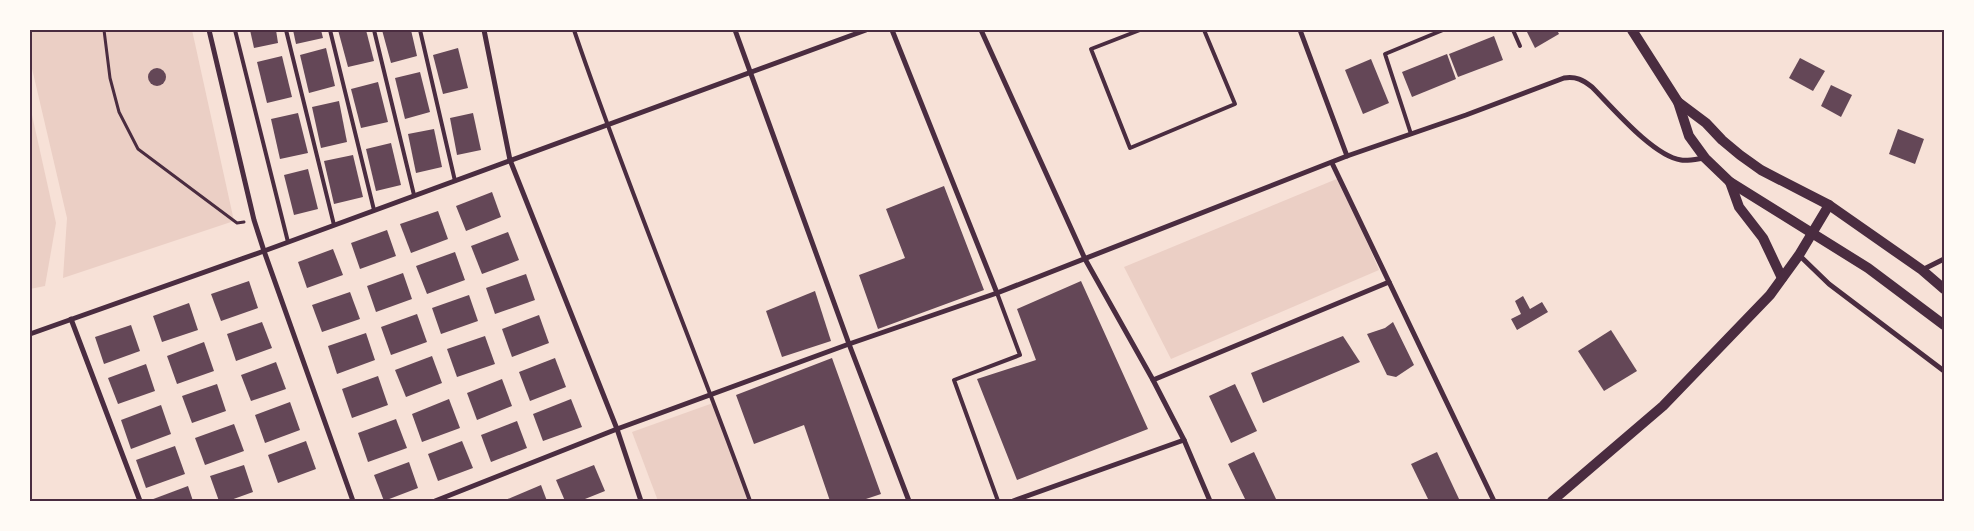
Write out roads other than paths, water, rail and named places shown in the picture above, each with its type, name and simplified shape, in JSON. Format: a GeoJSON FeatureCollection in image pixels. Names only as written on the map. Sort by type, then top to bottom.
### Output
{"type":"FeatureCollection","features":[{"type":"Feature","properties":{"kind":"main road"},"geometry":{"type":"LineString","coordinates":[[1632,30],[1678,102],[1689,136],[1705,158],[1730,182],[1868,268],[1944,325]]}},
{"type":"Feature","properties":{"kind":"main road"},"geometry":{"type":"LineString","coordinates":[[1678,102],[1706,123],[1722,140],[1761,170],[1829,205],[1922,270],[1944,289]]}},
{"type":"Feature","properties":{"kind":"main road"},"geometry":{"type":"LineString","coordinates":[[1730,182],[1739,207],[1763,238],[1782,278]]}},
{"type":"Feature","properties":{"kind":"main road"},"geometry":{"type":"LineString","coordinates":[[1552,501],[1663,406],[1770,295],[1799,255],[1829,205]]}},
{"type":"Feature","properties":{"kind":"street"},"geometry":{"type":"LineString","coordinates":[[208,30],[254,220],[353,501]]}},
{"type":"Feature","properties":{"kind":"street"},"geometry":{"type":"LineString","coordinates":[[484,30],[510,160],[617,428],[641,501]]}},
{"type":"Feature","properties":{"kind":"street"},"geometry":{"type":"LineString","coordinates":[[735,30],[908,501]]}},
{"type":"Feature","properties":{"kind":"street"},"geometry":{"type":"LineString","coordinates":[[30,334],[264,251],[866,30]]}},
{"type":"Feature","properties":{"kind":"street"},"geometry":{"type":"LineString","coordinates":[[892,30],[997,293]]}},
{"type":"Feature","properties":{"kind":"street"},"geometry":{"type":"LineString","coordinates":[[980,30],[1085,259],[1153,380],[1184,440],[1210,501]]}},
{"type":"Feature","properties":{"kind":"street"},"geometry":{"type":"LineString","coordinates":[[1300,30],[1347,156]]}},
{"type":"Feature","properties":{"kind":"street"},"geometry":{"type":"LineString","coordinates":[[435,501],[617,428],[997,293],[1347,156],[1564,78],[1572,77],[1584,80],[1654,148],[1668,156],[1682,160],[1705,158]]}},
{"type":"Feature","properties":{"kind":"street"},"geometry":{"type":"LineString","coordinates":[[1332,162],[1494,501]]}},
{"type":"Feature","properties":{"kind":"street"},"geometry":{"type":"LineString","coordinates":[[1799,255],[1829,284],[1944,371]]}},
{"type":"Feature","properties":{"kind":"street"},"geometry":{"type":"LineString","coordinates":[[1922,270],[1944,259]]}},
{"type":"Feature","properties":{"kind":"street"},"geometry":{"type":"LineString","coordinates":[[1153,380],[1389,282]]}},
{"type":"Feature","properties":{"kind":"street"},"geometry":{"type":"LineString","coordinates":[[71,319],[140,501]]}},
{"type":"Feature","properties":{"kind":"street"},"geometry":{"type":"LineString","coordinates":[[1012,501],[1184,440]]}},
{"type":"Feature","properties":{"kind":"lane"},"geometry":{"type":"LineString","coordinates":[[235,30],[288,242]]}},
{"type":"Feature","properties":{"kind":"lane"},"geometry":{"type":"LineString","coordinates":[[286,30],[334,225]]}},
{"type":"Feature","properties":{"kind":"lane"},"geometry":{"type":"LineString","coordinates":[[330,30],[374,210]]}},
{"type":"Feature","properties":{"kind":"lane"},"geometry":{"type":"LineString","coordinates":[[374,30],[414,195]]}},
{"type":"Feature","properties":{"kind":"lane"},"geometry":{"type":"LineString","coordinates":[[420,30],[455,180]]}},
{"type":"Feature","properties":{"kind":"lane"},"geometry":{"type":"LineString","coordinates":[[574,30],[607,125],[712,394],[750,501]]}},
{"type":"Feature","properties":{"kind":"lane"},"geometry":{"type":"LineString","coordinates":[[1140,30],[1091,49],[1130,148],[1235,104],[1204,30]]}},
{"type":"Feature","properties":{"kind":"lane"},"geometry":{"type":"LineString","coordinates":[[1411,134],[1385,54],[1443,30]]}},
{"type":"Feature","properties":{"kind":"lane"},"geometry":{"type":"LineString","coordinates":[[1513,30],[1520,46]]}},
{"type":"Feature","properties":{"kind":"lane"},"geometry":{"type":"LineString","coordinates":[[997,293],[1020,356],[954,380],[998,501]]}}]}
